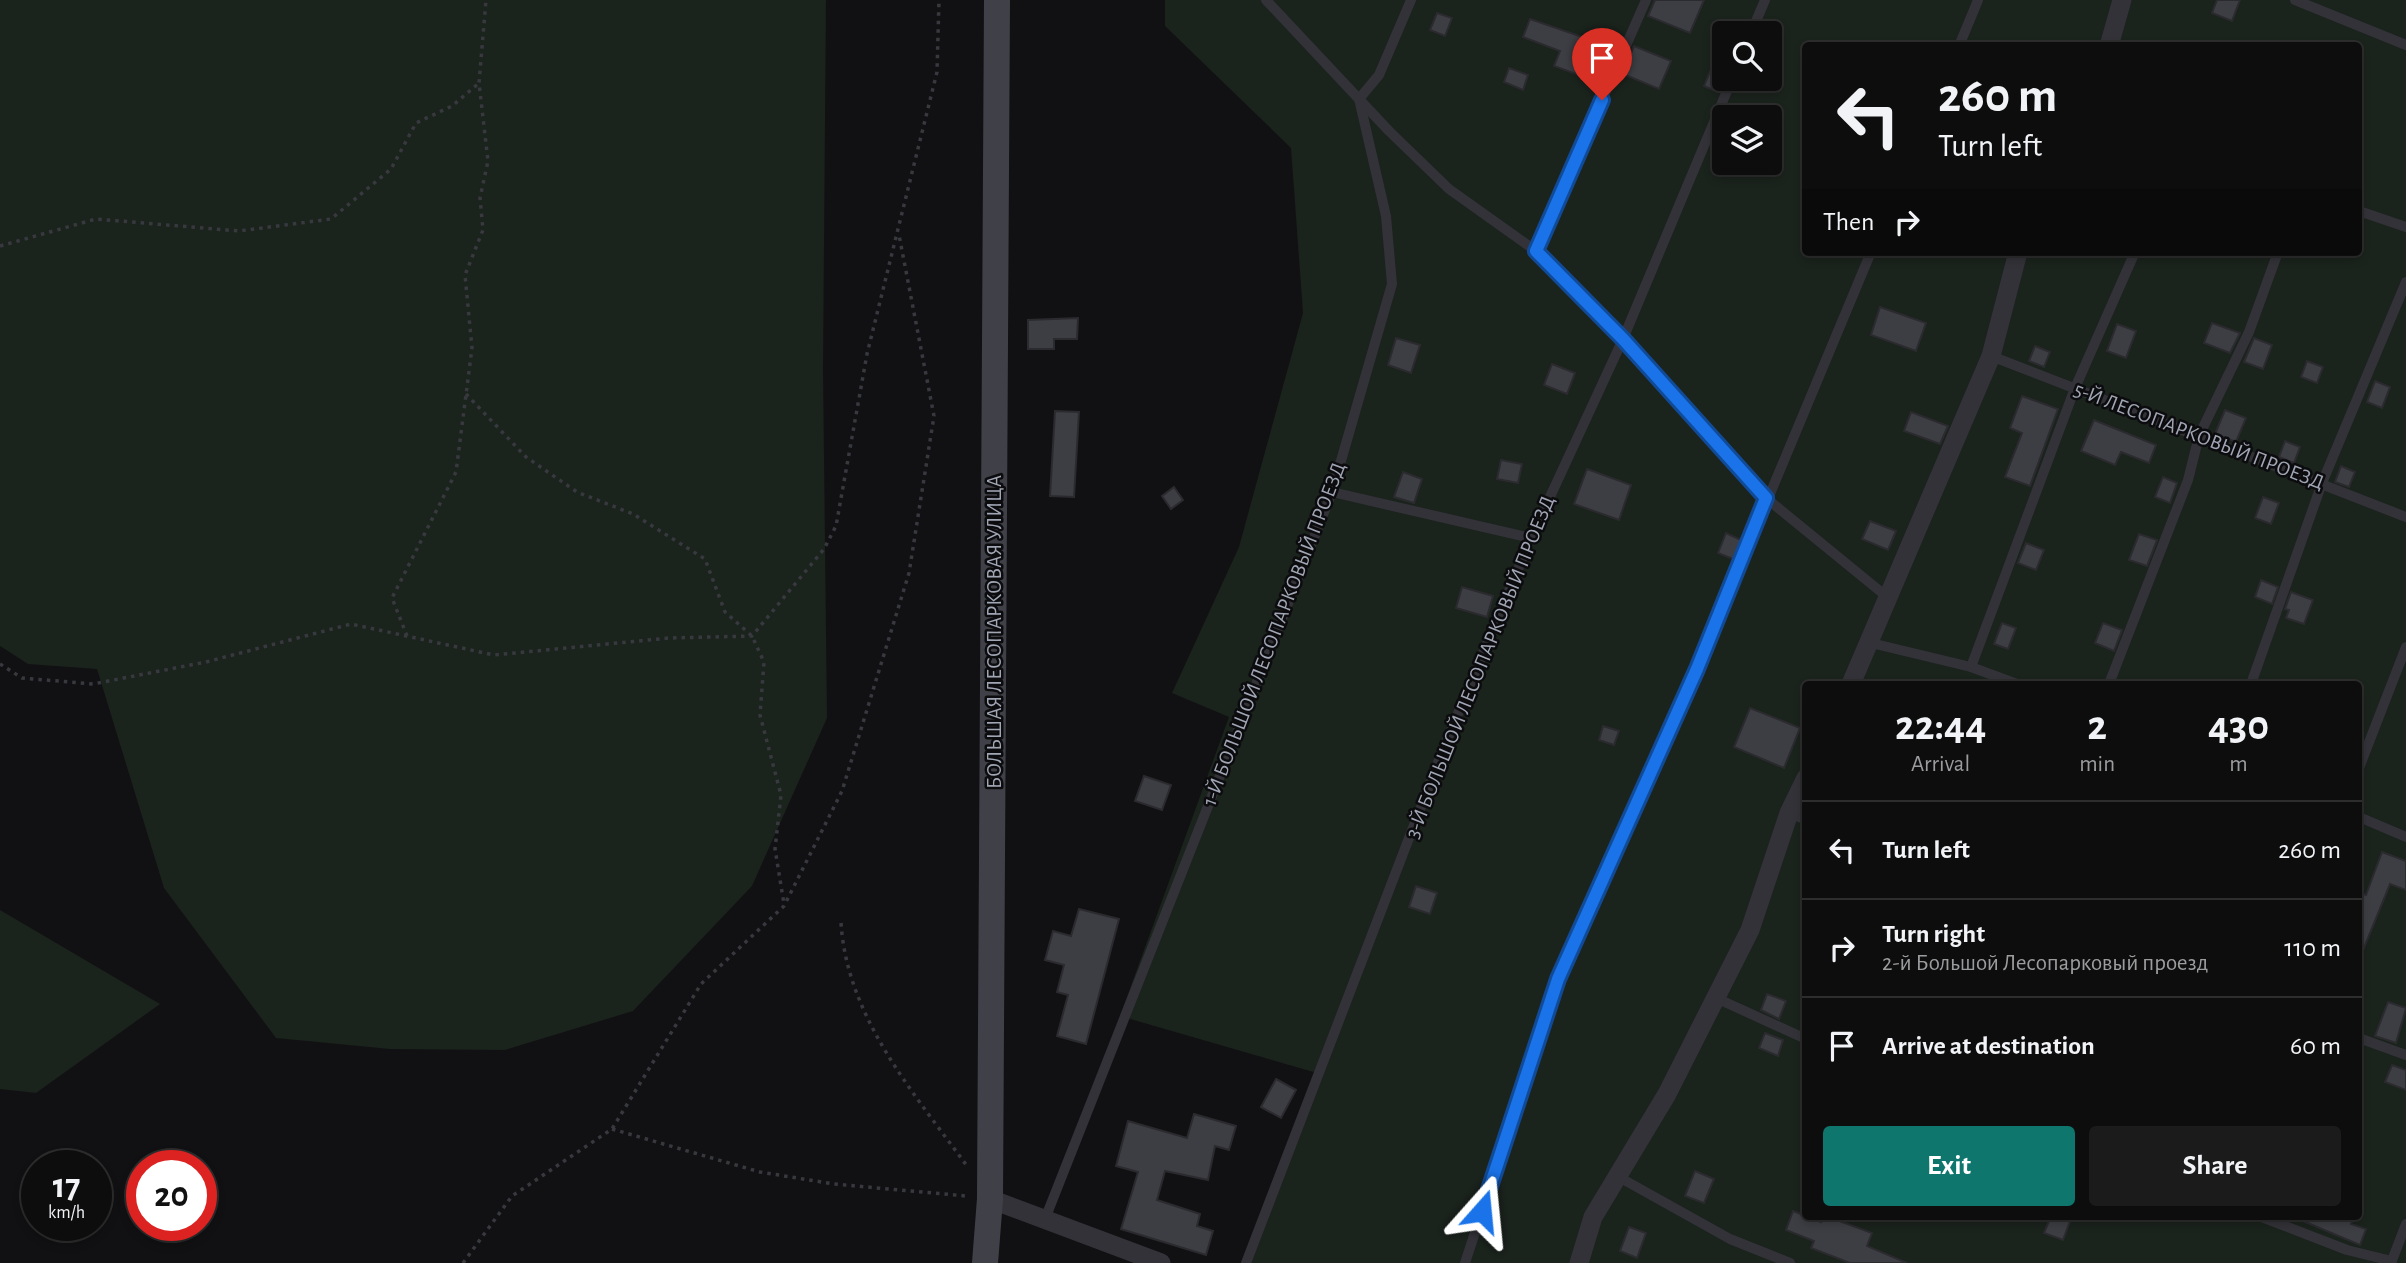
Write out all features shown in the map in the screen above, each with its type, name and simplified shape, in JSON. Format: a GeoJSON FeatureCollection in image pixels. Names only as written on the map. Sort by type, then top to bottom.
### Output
{"type":"FeatureCollection","features":[{"type":"Feature","properties":{"kind":"main road","name":"БОЛЬШАЯ ЛЕСОПАРКОВАЯ УЛИЦА"},"geometry":{"type":"LineString","coordinates":[[985,1263],[990,1199],[997,0]]}},
{"type":"Feature","properties":{"kind":"street"},"geometry":{"type":"LineString","coordinates":[[2110,42],[2122,0]]}},
{"type":"Feature","properties":{"kind":"street"},"geometry":{"type":"LineString","coordinates":[[1852,681],[1871,643],[1886,596],[1919,527],[1991,356],[2017,256]]}},
{"type":"Feature","properties":{"kind":"street"},"geometry":{"type":"LineString","coordinates":[[1579,1263],[1593,1217],[1667,1094],[1750,930],[1798,817],[1802,798]]}},
{"type":"Feature","properties":{"kind":"street"},"geometry":{"type":"LineString","coordinates":[[990,1199],[1161,1263]]}},
{"type":"Feature","properties":{"kind":"lane"},"geometry":{"type":"LineString","coordinates":[[1266,0],[1449,189],[1536,251],[1623,339],[1766,498],[1886,596]]}},
{"type":"Feature","properties":{"kind":"lane"},"geometry":{"type":"LineString","coordinates":[[1359,99],[1379,75],[1411,0]]}},
{"type":"Feature","properties":{"kind":"lane"},"geometry":{"type":"LineString","coordinates":[[1536,251],[1646,0]]}},
{"type":"Feature","properties":{"kind":"lane"},"geometry":{"type":"LineString","coordinates":[[1756,21],[1765,0]]}},
{"type":"Feature","properties":{"kind":"lane"},"geometry":{"type":"LineString","coordinates":[[1961,42],[1978,0]]}},
{"type":"Feature","properties":{"kind":"lane"},"geometry":{"type":"LineString","coordinates":[[2295,0],[2406,45]]}},
{"type":"Feature","properties":{"kind":"lane","name":"3-Й БОЛЬШОЙ ЛЕСОПАРКОВЫЙ ПРОЕЗД"},"geometry":{"type":"LineString","coordinates":[[1247,1263],[1442,752],[1531,538],[1623,339],[1727,91]]}},
{"type":"Feature","properties":{"kind":"lane","name":"1-Й БОЛЬШОЙ ЛЕСОПАРКОВЫЙ ПРОЕЗД"},"geometry":{"type":"LineString","coordinates":[[1045,1219],[1332,492],[1392,284],[1387,216],[1359,99]]}},
{"type":"Feature","properties":{"kind":"lane"},"geometry":{"type":"LineString","coordinates":[[2362,212],[2406,227]]}},
{"type":"Feature","properties":{"kind":"lane"},"geometry":{"type":"LineString","coordinates":[[1465,1263],[1558,979],[1697,669],[1766,498],[1869,256]]}},
{"type":"Feature","properties":{"kind":"lane"},"geometry":{"type":"LineString","coordinates":[[1971,667],[2075,388],[2134,256]]}},
{"type":"Feature","properties":{"kind":"lane"},"geometry":{"type":"LineString","coordinates":[[2110,681],[2188,480],[2199,436],[2249,332],[2277,256]]}},
{"type":"Feature","properties":{"kind":"lane"},"geometry":{"type":"LineString","coordinates":[[2252,681],[2322,483],[2406,282]]}},
{"type":"Feature","properties":{"kind":"lane","name":"5-Й ЛЕСОПАРКОВЫЙ ПРОЕЗД"},"geometry":{"type":"LineString","coordinates":[[1991,356],[2406,517]]}},
{"type":"Feature","properties":{"kind":"lane"},"geometry":{"type":"LineString","coordinates":[[1332,492],[1531,538]]}},
{"type":"Feature","properties":{"kind":"lane"},"geometry":{"type":"LineString","coordinates":[[1871,643],[1971,667],[2010,681]]}},
{"type":"Feature","properties":{"kind":"lane"},"geometry":{"type":"LineString","coordinates":[[2362,760],[2406,647]]}},
{"type":"Feature","properties":{"kind":"lane"},"geometry":{"type":"LineString","coordinates":[[2362,818],[2406,837]]}},
{"type":"Feature","properties":{"kind":"lane"},"geometry":{"type":"LineString","coordinates":[[1716,998],[1802,1037]]}},
{"type":"Feature","properties":{"kind":"lane"},"geometry":{"type":"LineString","coordinates":[[2362,1039],[2406,1055]]}},
{"type":"Feature","properties":{"kind":"lane"},"geometry":{"type":"LineString","coordinates":[[1616,1176],[1730,1239],[1790,1263]]}},
{"type":"Feature","properties":{"kind":"lane"},"geometry":{"type":"LineString","coordinates":[[2269,1220],[2347,1250],[2391,1262],[2406,1224]]}},
{"type":"Feature","properties":{"kind":"path"},"geometry":{"type":"LineString","coordinates":[[407,636],[392,598],[456,472],[472,348],[465,275],[483,229],[480,198],[488,161],[480,83],[486,0]]}},
{"type":"Feature","properties":{"kind":"path"},"geometry":{"type":"LineString","coordinates":[[0,664],[22,678],[93,684],[206,662],[351,624],[494,654],[669,638],[752,635],[824,549],[836,526],[867,354],[937,72],[939,0]]}},
{"type":"Feature","properties":{"kind":"path"},"geometry":{"type":"LineString","coordinates":[[0,246],[96,219],[239,231],[331,219],[391,169],[416,123],[452,106],[480,83]]}},
{"type":"Feature","properties":{"kind":"path"},"geometry":{"type":"LineString","coordinates":[[463,1263],[512,1196],[612,1129],[701,984],[784,906],[842,791],[909,573],[934,416],[899,233]]}},
{"type":"Feature","properties":{"kind":"path"},"geometry":{"type":"LineString","coordinates":[[466,394],[526,457],[578,492],[633,514],[705,559],[725,612],[752,635],[764,662],[760,715],[781,795],[775,849],[784,906]]}},
{"type":"Feature","properties":{"kind":"path"},"geometry":{"type":"LineString","coordinates":[[841,923],[843,954],[879,1045],[990,1199]]}},
{"type":"Feature","properties":{"kind":"path"},"geometry":{"type":"LineString","coordinates":[[612,1129],[760,1172],[834,1184],[990,1199]]}},
{"type":"Feature","properties":{"kind":"shaded area"},"geometry":{"type":"Polygon","coordinates":[[[0,0],[826,0],[823,369],[827,718],[752,886],[633,1011],[505,1050],[390,1049],[276,1038],[164,888],[97,669],[28,664],[0,646],[0,0]]]}},
{"type":"Feature","properties":{"kind":"shaded area"},"geometry":{"type":"Polygon","coordinates":[[[1165,0],[2406,0],[2406,1263],[1245,1263],[1317,1073],[1120,1016],[1229,717],[1172,693],[1239,547],[1303,313],[1291,148],[1165,26],[1165,0]]]}},
{"type":"Feature","properties":{"kind":"shaded area"},"geometry":{"type":"Polygon","coordinates":[[[0,910],[160,1004],[36,1093],[0,1089],[0,910]]]}},
{"type":"Feature","properties":{"kind":"building"},"geometry":{"type":"Polygon","coordinates":[[[1655,0],[1704,0],[1690,33],[1648,16],[1655,0]]]}},
{"type":"Feature","properties":{"kind":"building"},"geometry":{"type":"Polygon","coordinates":[[[2217,0],[2240,0],[2232,21],[2212,13],[2217,0]]]}},
{"type":"Feature","properties":{"kind":"building"},"geometry":{"type":"Polygon","coordinates":[[[1437,13],[1452,18],[1445,36],[1430,30],[1437,13]]]}},
{"type":"Feature","properties":{"kind":"building"},"geometry":{"type":"Polygon","coordinates":[[[1530,19],[1600,43],[1587,78],[1554,66],[1560,51],[1523,37],[1530,19]]]}},
{"type":"Feature","properties":{"kind":"building"},"geometry":{"type":"Polygon","coordinates":[[[1634,46],[1671,61],[1659,89],[1623,74],[1634,46]]]}},
{"type":"Feature","properties":{"kind":"building"},"geometry":{"type":"Polygon","coordinates":[[[1712,67],[1712,89],[1704,86],[1712,67]]]}},
{"type":"Feature","properties":{"kind":"building"},"geometry":{"type":"Polygon","coordinates":[[[1509,68],[1528,75],[1523,90],[1504,82],[1509,68]]]}},
{"type":"Feature","properties":{"kind":"building"},"geometry":{"type":"Polygon","coordinates":[[[1880,307],[1926,323],[1916,351],[1871,335],[1880,307]]]}},
{"type":"Feature","properties":{"kind":"building"},"geometry":{"type":"Polygon","coordinates":[[[1078,318],[1077,339],[1054,339],[1054,349],[1028,349],[1028,320],[1078,318]]]}},
{"type":"Feature","properties":{"kind":"building"},"geometry":{"type":"Polygon","coordinates":[[[2212,323],[2240,333],[2230,353],[2204,343],[2212,323]]]}},
{"type":"Feature","properties":{"kind":"building"},"geometry":{"type":"Polygon","coordinates":[[[2117,324],[2136,331],[2126,358],[2107,351],[2117,324]]]}},
{"type":"Feature","properties":{"kind":"building"},"geometry":{"type":"Polygon","coordinates":[[[1396,338],[1420,345],[1411,373],[1388,365],[1396,338]]]}},
{"type":"Feature","properties":{"kind":"building"},"geometry":{"type":"Polygon","coordinates":[[[2254,338],[2272,345],[2263,369],[2244,362],[2254,338]]]}},
{"type":"Feature","properties":{"kind":"building"},"geometry":{"type":"Polygon","coordinates":[[[2035,346],[2050,352],[2044,367],[2029,361],[2035,346]]]}},
{"type":"Feature","properties":{"kind":"building"},"geometry":{"type":"Polygon","coordinates":[[[2307,361],[2323,367],[2317,383],[2301,377],[2307,361]]]}},
{"type":"Feature","properties":{"kind":"building"},"geometry":{"type":"Polygon","coordinates":[[[1552,364],[1575,373],[1567,394],[1544,385],[1552,364]]]}},
{"type":"Feature","properties":{"kind":"building"},"geometry":{"type":"Polygon","coordinates":[[[2375,381],[2390,387],[2382,408],[2367,402],[2375,381]]]}},
{"type":"Feature","properties":{"kind":"building"},"geometry":{"type":"Polygon","coordinates":[[[2022,396],[2058,409],[2030,486],[2005,477],[2022,433],[2010,428],[2022,396]]]}},
{"type":"Feature","properties":{"kind":"building"},"geometry":{"type":"Polygon","coordinates":[[[2225,410],[2246,418],[2236,442],[2215,434],[2225,410]]]}},
{"type":"Feature","properties":{"kind":"building"},"geometry":{"type":"Polygon","coordinates":[[[1055,411],[1079,412],[1074,497],[1050,496],[1055,411]]]}},
{"type":"Feature","properties":{"kind":"building"},"geometry":{"type":"Polygon","coordinates":[[[1911,412],[1948,426],[1940,444],[1904,431],[1911,412]]]}},
{"type":"Feature","properties":{"kind":"building"},"geometry":{"type":"Polygon","coordinates":[[[2094,420],[2156,445],[2149,463],[2121,452],[2115,465],[2081,451],[2094,420]]]}},
{"type":"Feature","properties":{"kind":"building"},"geometry":{"type":"Polygon","coordinates":[[[2285,441],[2300,447],[2294,463],[2279,457],[2285,441]]]}},
{"type":"Feature","properties":{"kind":"building"},"geometry":{"type":"Polygon","coordinates":[[[1501,460],[1522,464],[1518,483],[1497,479],[1501,460]]]}},
{"type":"Feature","properties":{"kind":"building"},"geometry":{"type":"Polygon","coordinates":[[[2341,466],[2355,472],[2349,487],[2335,482],[2341,466]]]}},
{"type":"Feature","properties":{"kind":"building"},"geometry":{"type":"Polygon","coordinates":[[[1587,469],[1631,485],[1619,520],[1574,504],[1587,469]]]}},
{"type":"Feature","properties":{"kind":"building"},"geometry":{"type":"Polygon","coordinates":[[[1403,472],[1422,479],[1414,503],[1394,497],[1403,472]]]}},
{"type":"Feature","properties":{"kind":"building"},"geometry":{"type":"Polygon","coordinates":[[[2163,477],[2177,483],[2170,503],[2155,497],[2163,477]]]}},
{"type":"Feature","properties":{"kind":"building"},"geometry":{"type":"Polygon","coordinates":[[[1174,487],[1183,500],[1171,509],[1162,496],[1174,487]]]}},
{"type":"Feature","properties":{"kind":"building"},"geometry":{"type":"Polygon","coordinates":[[[2263,497],[2279,503],[2271,524],[2255,518],[2263,497]]]}},
{"type":"Feature","properties":{"kind":"building"},"geometry":{"type":"Polygon","coordinates":[[[1870,521],[1896,531],[1888,550],[1862,539],[1870,521]]]}},
{"type":"Feature","properties":{"kind":"building"},"geometry":{"type":"Polygon","coordinates":[[[1726,533],[1741,540],[1733,559],[1718,553],[1726,533]]]}},
{"type":"Feature","properties":{"kind":"building"},"geometry":{"type":"Polygon","coordinates":[[[2139,534],[2157,540],[2147,566],[2129,560],[2139,534]]]}},
{"type":"Feature","properties":{"kind":"building"},"geometry":{"type":"Polygon","coordinates":[[[2026,543],[2044,550],[2036,570],[2018,563],[2026,543]]]}},
{"type":"Feature","properties":{"kind":"building"},"geometry":{"type":"Polygon","coordinates":[[[2261,580],[2278,587],[2272,604],[2255,597],[2261,580]]]}},
{"type":"Feature","properties":{"kind":"building"},"geometry":{"type":"Polygon","coordinates":[[[1462,587],[1493,596],[1487,617],[1456,608],[1462,587]]]}},
{"type":"Feature","properties":{"kind":"building"},"geometry":{"type":"Polygon","coordinates":[[[2291,592],[2313,600],[2304,624],[2286,618],[2289,610],[2285,609],[2291,592]]]}},
{"type":"Feature","properties":{"kind":"building"},"geometry":{"type":"Polygon","coordinates":[[[2002,623],[2016,628],[2008,649],[1994,644],[2002,623]]]}},
{"type":"Feature","properties":{"kind":"building"},"geometry":{"type":"Polygon","coordinates":[[[2103,623],[2122,630],[2114,651],[2095,643],[2103,623]]]}},
{"type":"Feature","properties":{"kind":"building"},"geometry":{"type":"Polygon","coordinates":[[[1750,708],[1800,728],[1784,768],[1734,747],[1750,708]]]}},
{"type":"Feature","properties":{"kind":"building"},"geometry":{"type":"Polygon","coordinates":[[[1603,726],[1619,731],[1614,745],[1599,740],[1603,726]]]}},
{"type":"Feature","properties":{"kind":"building"},"geometry":{"type":"Polygon","coordinates":[[[1144,776],[1171,785],[1162,810],[1135,801],[1144,776]]]}},
{"type":"Feature","properties":{"kind":"building"},"geometry":{"type":"Polygon","coordinates":[[[2382,852],[2406,861],[2406,890],[2390,884],[2362,953],[2362,893],[2366,895],[2382,852]]]}},
{"type":"Feature","properties":{"kind":"building"},"geometry":{"type":"Polygon","coordinates":[[[1416,886],[1437,893],[1430,914],[1409,907],[1416,886]]]}},
{"type":"Feature","properties":{"kind":"building"},"geometry":{"type":"Polygon","coordinates":[[[1079,909],[1119,919],[1086,1044],[1057,1036],[1068,995],[1057,992],[1064,965],[1045,960],[1053,931],[1071,936],[1079,909]]]}},
{"type":"Feature","properties":{"kind":"building"},"geometry":{"type":"Polygon","coordinates":[[[1767,994],[1786,1001],[1779,1019],[1761,1010],[1767,994]]]}},
{"type":"Feature","properties":{"kind":"building"},"geometry":{"type":"Polygon","coordinates":[[[2388,1002],[2406,1008],[2396,1043],[2375,1036],[2388,1002]]]}},
{"type":"Feature","properties":{"kind":"building"},"geometry":{"type":"Polygon","coordinates":[[[1765,1033],[1783,1040],[1778,1056],[1759,1048],[1765,1033]]]}},
{"type":"Feature","properties":{"kind":"building"},"geometry":{"type":"Polygon","coordinates":[[[2392,1065],[2406,1070],[2406,1090],[2385,1082],[2392,1065]]]}},
{"type":"Feature","properties":{"kind":"building"},"geometry":{"type":"Polygon","coordinates":[[[1276,1079],[1296,1090],[1281,1118],[1261,1107],[1276,1079]]]}},
{"type":"Feature","properties":{"kind":"building"},"geometry":{"type":"Polygon","coordinates":[[[1194,1114],[1236,1126],[1229,1150],[1215,1146],[1208,1180],[1165,1171],[1157,1200],[1200,1214],[1197,1226],[1213,1231],[1206,1255],[1121,1229],[1138,1172],[1116,1166],[1128,1121],[1187,1138],[1194,1114]]]}},
{"type":"Feature","properties":{"kind":"building"},"geometry":{"type":"Polygon","coordinates":[[[1695,1171],[1714,1179],[1704,1203],[1685,1196],[1695,1171]]]}},
{"type":"Feature","properties":{"kind":"building"},"geometry":{"type":"Polygon","coordinates":[[[1793,1211],[1802,1215],[1802,1220],[1837,1220],[1872,1233],[1867,1246],[1907,1263],[1850,1263],[1811,1248],[1814,1241],[1786,1230],[1793,1211]]]}},
{"type":"Feature","properties":{"kind":"building"},"geometry":{"type":"Polygon","coordinates":[[[2049,1220],[2070,1220],[2063,1240],[2044,1233],[2049,1220]]]}},
{"type":"Feature","properties":{"kind":"building"},"geometry":{"type":"Polygon","coordinates":[[[2301,1220],[2352,1220],[2351,1224],[2366,1229],[2360,1245],[2301,1220]]]}},
{"type":"Feature","properties":{"kind":"building"},"geometry":{"type":"Polygon","coordinates":[[[1629,1227],[1646,1233],[1637,1258],[1620,1251],[1629,1227]]]}},
{"type":"Feature","properties":{"kind":"route"},"geometry":{"type":"LineString","coordinates":[[1482,1211],[1558,979],[1697,669],[1766,498],[1623,339],[1536,251],[1602,100]]}}]}
